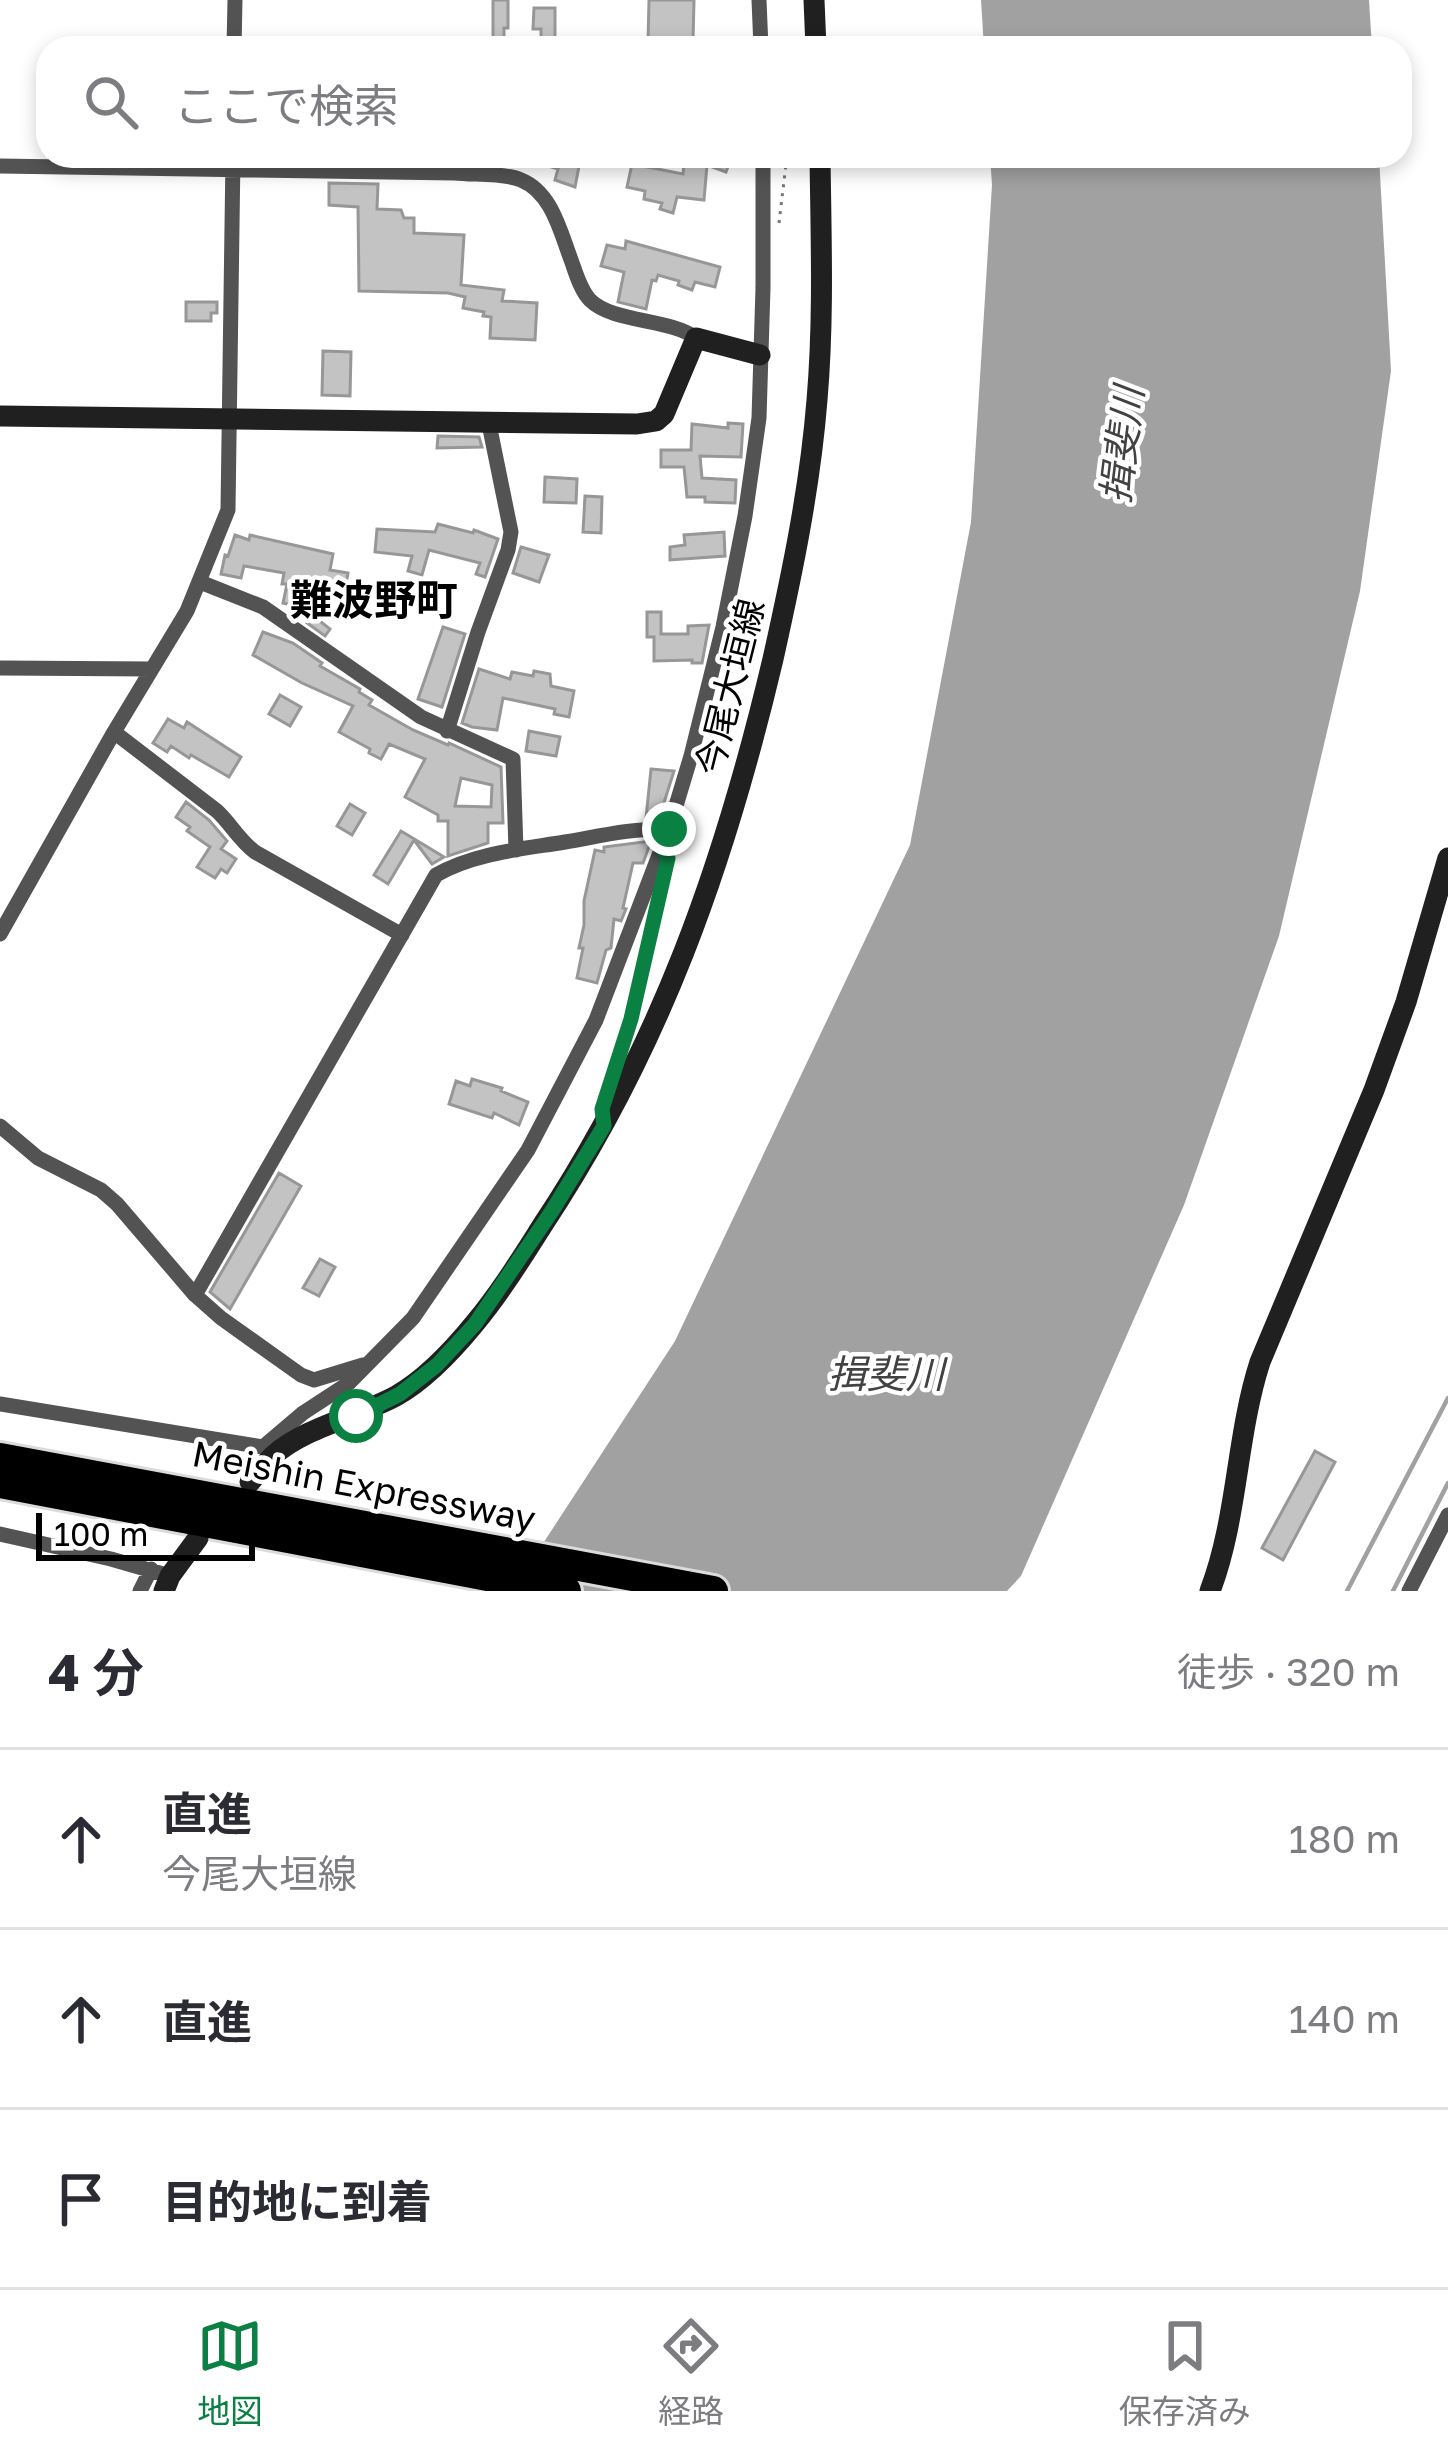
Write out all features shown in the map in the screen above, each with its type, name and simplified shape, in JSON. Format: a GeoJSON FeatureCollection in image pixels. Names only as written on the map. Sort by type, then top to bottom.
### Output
{"type":"FeatureCollection","features":[{"type":"Feature","properties":{"kind":"highway","name":"Meishin Expressway"},"geometry":{"type":"LineString","coordinates":[[0,1458],[566,1591]]}},
{"type":"Feature","properties":{"kind":"highway","name":"Meishin Expressway"},"geometry":{"type":"LineString","coordinates":[[0,1483],[712,1591]]}},
{"type":"Feature","properties":{"kind":"main road"},"geometry":{"type":"LineString","coordinates":[[814,0],[816,36]]}},
{"type":"Feature","properties":{"kind":"main road","name":"今尾大垣線"},"geometry":{"type":"LineString","coordinates":[[250,1482],[268,1451],[400,1394],[437,1365],[475,1324],[594,1143],[651,1034],[716,869],[758,724],[794,565],[817,403],[820,168]]}},
{"type":"Feature","properties":{"kind":"main road"},"geometry":{"type":"LineString","coordinates":[[0,416],[637,424],[656,422],[664,414],[696,338],[760,355]]}},
{"type":"Feature","properties":{"kind":"main road"},"geometry":{"type":"LineString","coordinates":[[1210,1591],[1260,1362],[1374,1090],[1448,858]]}},
{"type":"Feature","properties":{"kind":"main road"},"geometry":{"type":"LineString","coordinates":[[162,1579],[198,1538]]}},
{"type":"Feature","properties":{"kind":"street"},"geometry":{"type":"LineString","coordinates":[[234,36],[235,0]]}},
{"type":"Feature","properties":{"kind":"street"},"geometry":{"type":"LineString","coordinates":[[759,0],[760,36]]}},
{"type":"Feature","properties":{"kind":"street"},"geometry":{"type":"LineString","coordinates":[[0,166],[36,166]]}},
{"type":"Feature","properties":{"kind":"street"},"geometry":{"type":"LineString","coordinates":[[0,934],[200,582],[227,510],[232,168]]}},
{"type":"Feature","properties":{"kind":"street"},"geometry":{"type":"LineString","coordinates":[[344,168],[520,179],[553,212],[591,301],[696,338]]}},
{"type":"Feature","properties":{"kind":"street"},"geometry":{"type":"LineString","coordinates":[[0,1404],[268,1451],[278,1432],[349,1383],[413,1318],[528,1150],[596,1021],[669,829],[723,627],[746,516],[759,418],[763,168]]}},
{"type":"Feature","properties":{"kind":"street"},"geometry":{"type":"LineString","coordinates":[[447,731],[511,532],[489,424]]}},
{"type":"Feature","properties":{"kind":"street"},"geometry":{"type":"LineString","coordinates":[[200,582],[263,607],[421,717],[513,759],[516,850]]}},
{"type":"Feature","properties":{"kind":"street"},"geometry":{"type":"LineString","coordinates":[[0,668],[152,669]]}},
{"type":"Feature","properties":{"kind":"street"},"geometry":{"type":"LineString","coordinates":[[114,732],[217,811],[255,852],[402,935]]}},
{"type":"Feature","properties":{"kind":"street"},"geometry":{"type":"LineString","coordinates":[[195,1295],[436,875],[516,850],[642,829],[669,829]]}},
{"type":"Feature","properties":{"kind":"street"},"geometry":{"type":"LineString","coordinates":[[0,1126],[38,1158],[117,1204],[195,1295],[302,1375],[314,1381],[371,1362]]}},
{"type":"Feature","properties":{"kind":"street"},"geometry":{"type":"LineString","coordinates":[[1409,1591],[1448,1515]]}},
{"type":"Feature","properties":{"kind":"street"},"geometry":{"type":"LineString","coordinates":[[0,1534],[162,1579]]}},
{"type":"Feature","properties":{"kind":"street"},"geometry":{"type":"LineString","coordinates":[[140,1591],[162,1579]]}},
{"type":"Feature","properties":{"kind":"path"},"geometry":{"type":"LineString","coordinates":[[623,1041],[657,904]]}},
{"type":"Feature","properties":{"kind":"water"},"geometry":{"type":"Polygon","coordinates":[[[981,0],[1369,0],[1371,36],[983,36],[981,0]]]}},
{"type":"Feature","properties":{"kind":"water","name":"揖斐川"},"geometry":{"type":"Polygon","coordinates":[[[991,168],[1380,168],[1391,371],[1360,591],[1279,936],[1184,1205],[1021,1576],[1007,1591],[512,1591],[675,1341],[910,845],[971,522],[991,168]]]}},
{"type":"Feature","properties":{"kind":"building"},"geometry":{"type":"Polygon","coordinates":[[[493,0],[508,0],[508,28],[504,36],[493,36],[493,0]]]}},
{"type":"Feature","properties":{"kind":"building"},"geometry":{"type":"Polygon","coordinates":[[[649,0],[694,0],[693,36],[648,36],[649,0]]]}},
{"type":"Feature","properties":{"kind":"building"},"geometry":{"type":"Polygon","coordinates":[[[534,8],[555,8],[555,36],[541,36],[541,29],[533,29],[534,8]]]}},
{"type":"Feature","properties":{"kind":"building"},"geometry":{"type":"Polygon","coordinates":[[[579,168],[575,187],[555,180],[558,169],[579,168]]]}},
{"type":"Feature","properties":{"kind":"building"},"geometry":{"type":"Polygon","coordinates":[[[631,168],[683,174],[684,168],[707,168],[704,200],[677,197],[673,213],[660,209],[662,203],[644,199],[645,191],[627,187],[631,168]]]}},
{"type":"Feature","properties":{"kind":"building"},"geometry":{"type":"Polygon","coordinates":[[[329,183],[378,184],[377,209],[401,210],[404,218],[414,218],[414,233],[464,235],[461,285],[504,290],[502,301],[537,303],[535,340],[490,338],[491,317],[463,308],[465,297],[359,291],[358,207],[329,205],[329,183]]]}},
{"type":"Feature","properties":{"kind":"building"},"geometry":{"type":"Polygon","coordinates":[[[626,241],[720,267],[715,287],[695,282],[692,290],[658,275],[652,280],[646,309],[618,302],[624,272],[601,266],[607,245],[625,249],[626,241]]]}},
{"type":"Feature","properties":{"kind":"building"},"geometry":{"type":"Polygon","coordinates":[[[186,302],[217,302],[217,313],[211,313],[211,321],[186,321],[186,302]]]}},
{"type":"Feature","properties":{"kind":"building"},"geometry":{"type":"Polygon","coordinates":[[[323,351],[351,352],[350,396],[322,395],[323,351]]]}},
{"type":"Feature","properties":{"kind":"building"},"geometry":{"type":"Polygon","coordinates":[[[728,423],[743,424],[741,457],[700,456],[702,478],[736,480],[735,503],[687,497],[684,467],[661,467],[661,450],[691,450],[692,424],[728,428],[728,423]]]}},
{"type":"Feature","properties":{"kind":"building"},"geometry":{"type":"Polygon","coordinates":[[[438,436],[479,437],[482,447],[437,448],[438,436]]]}},
{"type":"Feature","properties":{"kind":"building"},"geometry":{"type":"Polygon","coordinates":[[[545,477],[577,479],[576,503],[544,502],[545,477]]]}},
{"type":"Feature","properties":{"kind":"building"},"geometry":{"type":"Polygon","coordinates":[[[585,496],[602,497],[601,533],[583,532],[585,496]]]}},
{"type":"Feature","properties":{"kind":"building"},"geometry":{"type":"Polygon","coordinates":[[[438,524],[498,539],[485,577],[476,574],[480,563],[429,550],[422,575],[408,571],[412,556],[375,552],[377,529],[435,532],[438,524]]]}},
{"type":"Feature","properties":{"kind":"building"},"geometry":{"type":"Polygon","coordinates":[[[724,532],[725,556],[670,560],[670,547],[685,545],[684,535],[724,532]]]}},
{"type":"Feature","properties":{"kind":"building"},"geometry":{"type":"Polygon","coordinates":[[[235,535],[333,554],[330,570],[348,573],[343,601],[327,598],[321,622],[330,629],[325,636],[307,623],[316,610],[283,603],[284,573],[244,566],[241,578],[221,574],[235,535]]]}},
{"type":"Feature","properties":{"kind":"building"},"geometry":{"type":"Polygon","coordinates":[[[521,547],[549,555],[539,582],[513,573],[521,547]]]}},
{"type":"Feature","properties":{"kind":"building"},"geometry":{"type":"Polygon","coordinates":[[[647,612],[661,612],[661,634],[688,634],[688,626],[709,625],[702,663],[654,661],[647,612]]]}},
{"type":"Feature","properties":{"kind":"building"},"geometry":{"type":"Polygon","coordinates":[[[443,627],[465,634],[442,707],[418,699],[443,627]]]}},
{"type":"Feature","properties":{"kind":"building"},"geometry":{"type":"Polygon","coordinates":[[[263,632],[293,643],[320,666],[360,689],[372,700],[369,705],[413,730],[501,767],[503,823],[488,823],[488,843],[448,856],[448,821],[438,821],[438,815],[405,797],[425,759],[389,744],[381,759],[369,753],[370,749],[339,732],[353,706],[253,655],[263,632]],[[461,778],[455,806],[491,807],[492,785],[461,778]]]}},
{"type":"Feature","properties":{"kind":"building"},"geometry":{"type":"Polygon","coordinates":[[[479,669],[510,679],[512,672],[550,674],[551,686],[574,691],[569,717],[554,714],[555,709],[503,698],[497,730],[462,723],[479,669]]]}},
{"type":"Feature","properties":{"kind":"building"},"geometry":{"type":"Polygon","coordinates":[[[280,695],[301,707],[290,726],[269,714],[280,695]]]}},
{"type":"Feature","properties":{"kind":"building"},"geometry":{"type":"Polygon","coordinates":[[[168,719],[184,728],[187,722],[241,757],[229,777],[171,746],[167,752],[153,743],[168,719]]]}},
{"type":"Feature","properties":{"kind":"building"},"geometry":{"type":"Polygon","coordinates":[[[529,731],[560,737],[556,756],[526,751],[529,731]]]}},
{"type":"Feature","properties":{"kind":"building"},"geometry":{"type":"Polygon","coordinates":[[[651,769],[674,771],[662,809],[657,817],[646,818],[651,769]]]}},
{"type":"Feature","properties":{"kind":"building"},"geometry":{"type":"Polygon","coordinates":[[[186,802],[227,841],[221,849],[236,859],[227,873],[221,869],[215,878],[197,867],[210,847],[176,817],[186,802]]]}},
{"type":"Feature","properties":{"kind":"building"},"geometry":{"type":"Polygon","coordinates":[[[350,804],[365,813],[352,835],[337,826],[350,804]]]}},
{"type":"Feature","properties":{"kind":"building"},"geometry":{"type":"Polygon","coordinates":[[[401,831],[444,857],[432,864],[414,840],[388,884],[374,875],[401,831]]]}},
{"type":"Feature","properties":{"kind":"building"},"geometry":{"type":"Polygon","coordinates":[[[651,841],[643,863],[633,863],[626,909],[621,921],[614,919],[611,948],[606,950],[597,983],[577,978],[584,901],[595,850],[651,841]]]}},
{"type":"Feature","properties":{"kind":"building"},"geometry":{"type":"Polygon","coordinates":[[[472,1079],[528,1102],[519,1125],[494,1113],[492,1118],[449,1104],[456,1081],[470,1086],[472,1079]]]}},
{"type":"Feature","properties":{"kind":"building"},"geometry":{"type":"Polygon","coordinates":[[[279,1173],[301,1186],[230,1309],[210,1292],[279,1173]]]}},
{"type":"Feature","properties":{"kind":"building"},"geometry":{"type":"Polygon","coordinates":[[[320,1259],[335,1267],[319,1296],[303,1288],[320,1259]]]}},
{"type":"Feature","properties":{"kind":"building"},"geometry":{"type":"Polygon","coordinates":[[[1315,1451],[1335,1462],[1283,1560],[1262,1548],[1315,1451]]]}},
{"type":"Feature","properties":{"kind":"waterway"},"geometry":{"type":"LineString","coordinates":[[1347,1591],[1448,1398]]}},
{"type":"Feature","properties":{"kind":"waterway"},"geometry":{"type":"LineString","coordinates":[[1393,1591],[1448,1483]]}},
{"type":"Feature","properties":{"kind":"district","name":"難波野町"},"geometry":{"type":"Point","coordinates":[374,600]}},
{"type":"Feature","properties":{"kind":"route"},"geometry":{"type":"LineString","coordinates":[[356,1416],[400,1394],[437,1365],[475,1324],[604,1126],[602,1109],[631,1019],[668,858],[662,848],[669,829]]}}]}
